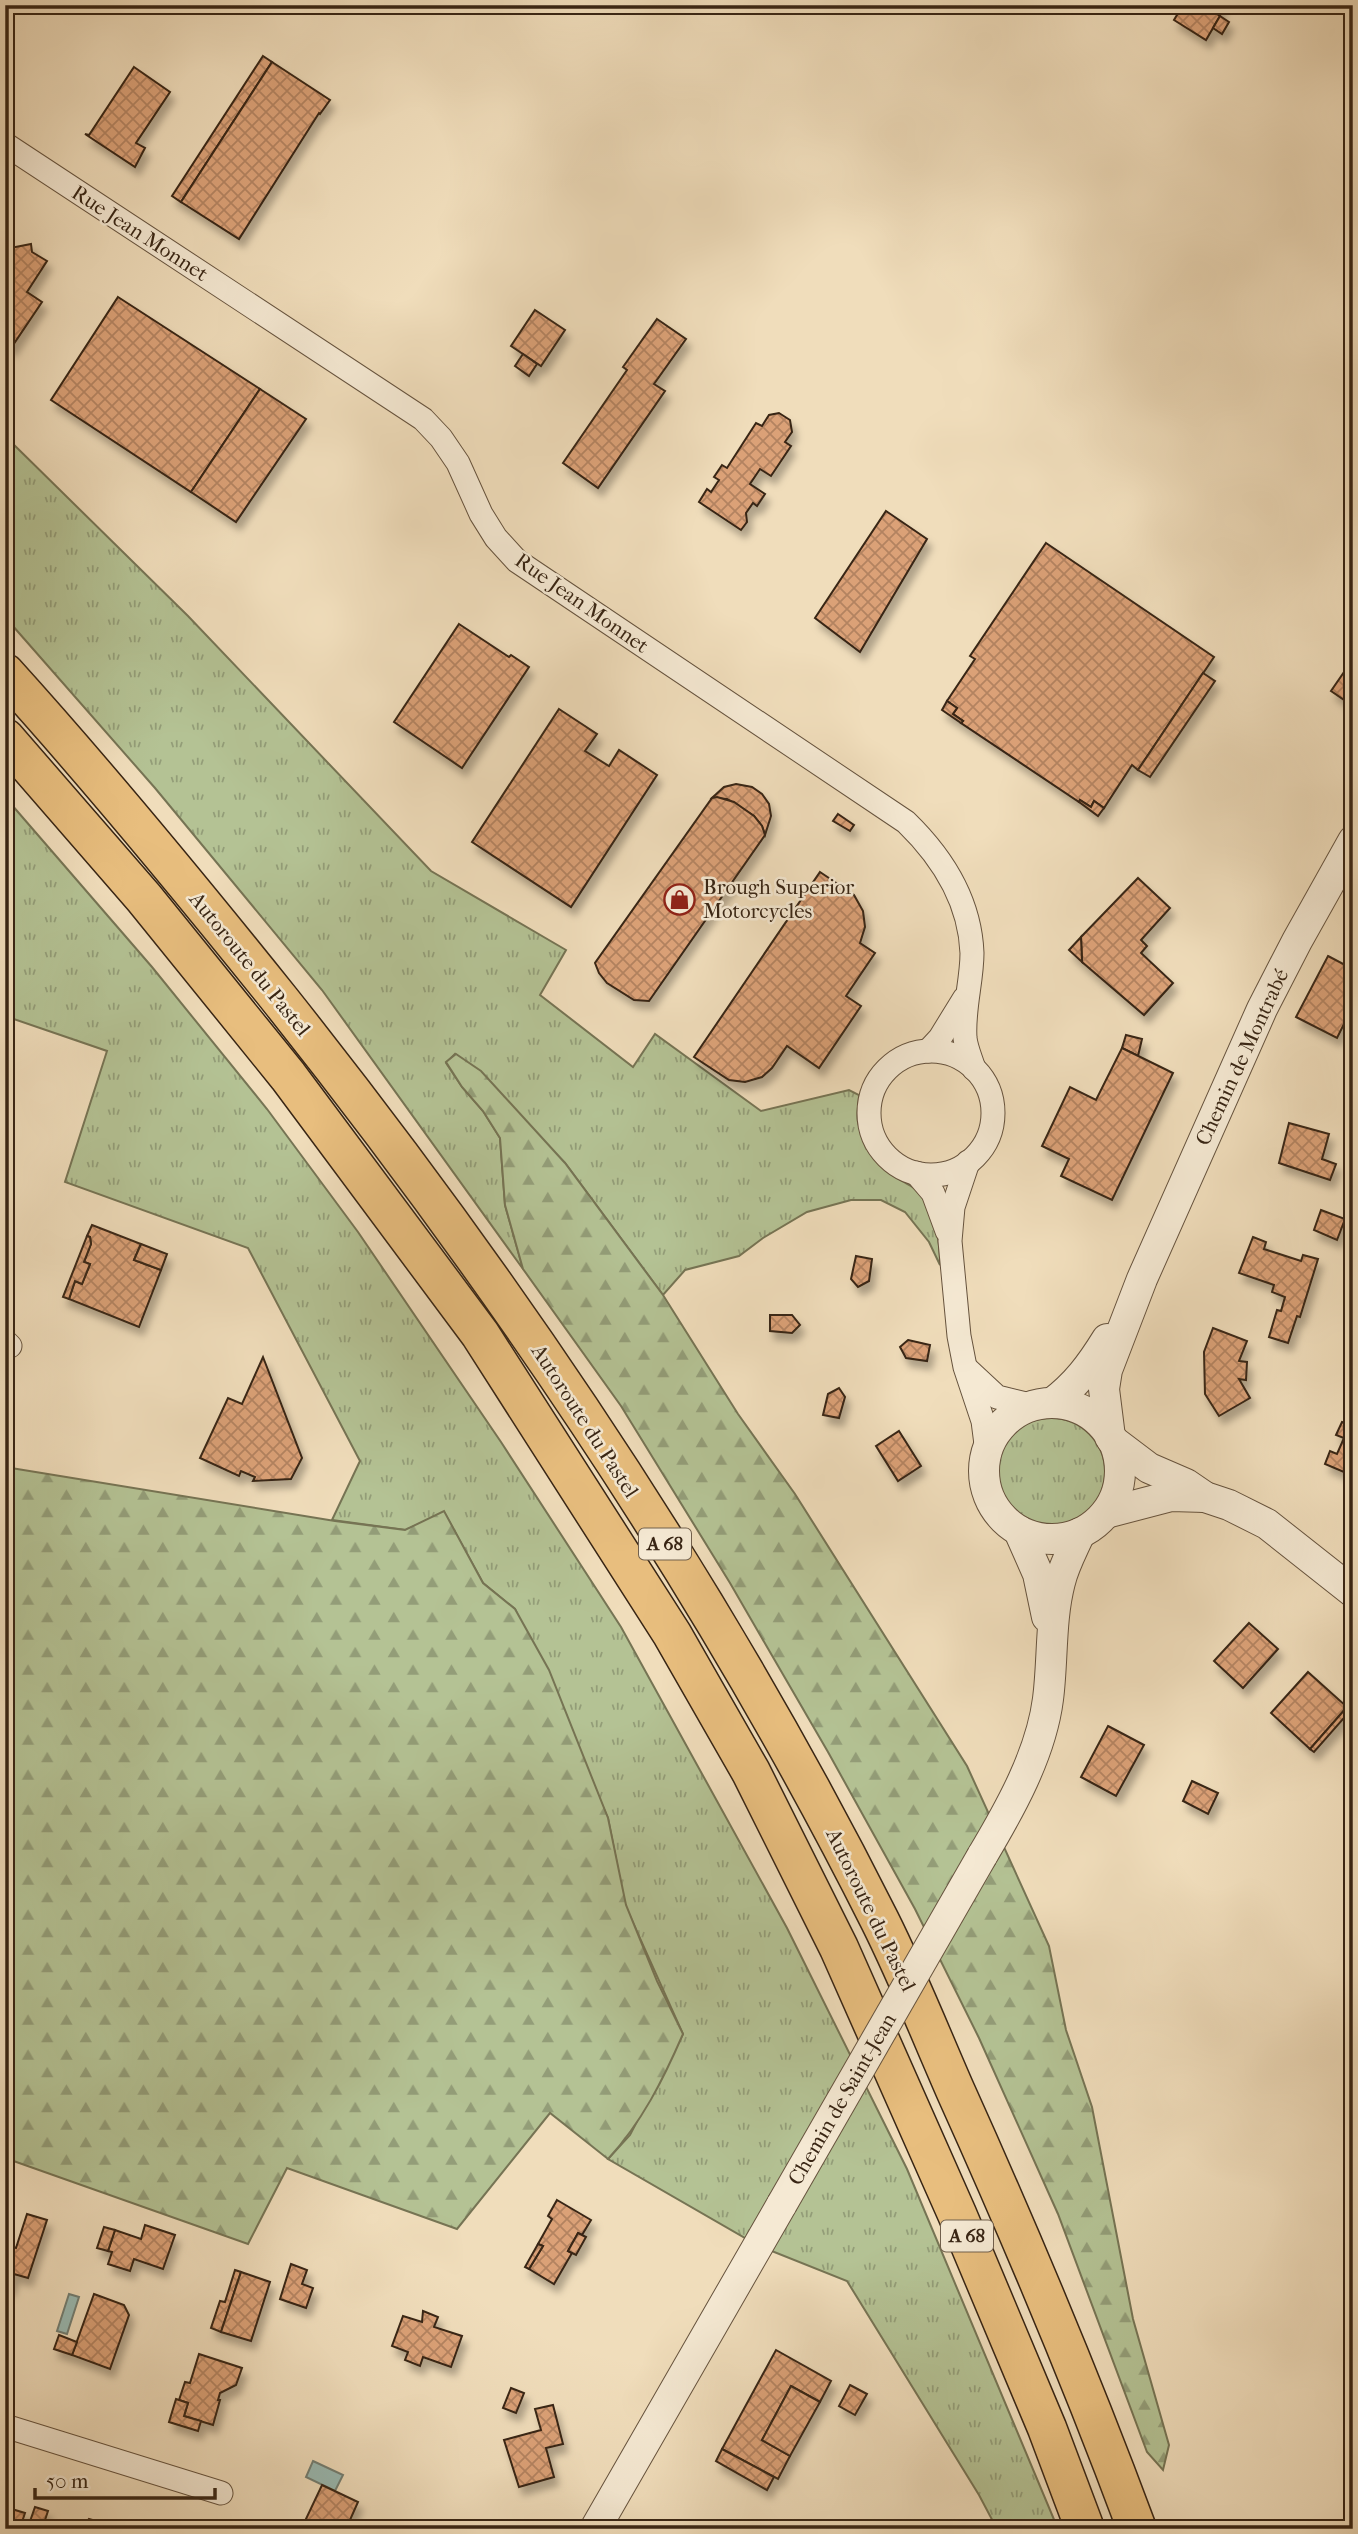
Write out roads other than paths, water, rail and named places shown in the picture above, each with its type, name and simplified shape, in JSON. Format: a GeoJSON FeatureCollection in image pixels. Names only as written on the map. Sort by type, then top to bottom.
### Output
{"type":"FeatureCollection","features":[{"type":"Feature","properties":{"kind":"highway","name":"Autoroute du Pastel"},"geometry":{"type":"LineString","coordinates":[[5,673],[57,730],[219,924],[359,1101],[461,1238],[586,1417],[708,1612],[790,1752],[881,1924],[1013,2217],[1092,2409],[1137,2529]]}},
{"type":"Feature","properties":{"kind":"highway","name":"Autoroute du Pastel"},"geometry":{"type":"LineString","coordinates":[[5,738],[144,898],[296,1086],[480,1334],[672,1633],[751,1772],[839,1948],[957,2214],[1047,2428],[1085,2529]]}},
{"type":"Feature","properties":{"kind":"street","name":"Rue Jean Monnet"},"geometry":{"type":"LineString","coordinates":[[5,144],[423,419],[441,438],[458,464],[495,538],[516,561],[906,822],[931,846],[952,880],[965,914],[972,953],[965,1041],[974,1069]]}},
{"type":"Feature","properties":{"kind":"street","name":"Chemin de Montrabé"},"geometry":{"type":"LineString","coordinates":[[1111,1438],[1104,1389],[1107,1370],[1142,1279],[1262,1009],[1302,930],[1353,841]]}},
{"type":"Feature","properties":{"kind":"street","name":"Rue Jean Monnet"},"geometry":{"type":"LineString","coordinates":[[928,1051],[956,1014],[967,993]]}},
{"type":"Feature","properties":{"kind":"street"},"geometry":{"type":"LineString","coordinates":[[928,1051],[953,1055],[974,1069],[990,1094],[992,1125],[979,1152],[968,1162],[943,1174],[916,1173],[888,1158],[878,1145],[870,1123],[870,1099],[876,1084],[892,1065],[912,1054],[928,1051]]}},
{"type":"Feature","properties":{"kind":"street"},"geometry":{"type":"LineString","coordinates":[[968,1162],[953,1207],[950,1241],[959,1336],[965,1367],[983,1421],[987,1452],[984,1478],[990,1500],[1006,1522],[1019,1531],[1043,1539],[1080,1533],[1094,1525],[1113,1500],[1120,1470],[1111,1438]]}},
{"type":"Feature","properties":{"kind":"street"},"geometry":{"type":"LineString","coordinates":[[916,1173],[933,1193],[950,1241]]}},
{"type":"Feature","properties":{"kind":"street","name":"Chemin de Montrabé"},"geometry":{"type":"LineString","coordinates":[[1043,1404],[1067,1391],[1090,1367],[1142,1279]]}},
{"type":"Feature","properties":{"kind":"street"},"geometry":{"type":"LineString","coordinates":[[965,1367],[981,1384],[998,1396],[1043,1404],[1063,1404],[1085,1412],[1103,1427],[1111,1438],[1149,1468],[1185,1484],[1205,1497],[1229,1505],[1267,1524],[1353,1592]]}},
{"type":"Feature","properties":{"kind":"street"},"geometry":{"type":"LineString","coordinates":[[987,1452],[999,1428],[1021,1411],[1043,1404]]}},
{"type":"Feature","properties":{"kind":"street"},"geometry":{"type":"LineString","coordinates":[[1105,1513],[1171,1496],[1205,1497]]}},
{"type":"Feature","properties":{"kind":"street","name":"Chemin de Saint-Jean"},"geometry":{"type":"LineString","coordinates":[[1019,1531],[1038,1574],[1043,1593],[1050,1655]]}},
{"type":"Feature","properties":{"kind":"street","name":"Chemin de Saint-Jean"},"geometry":{"type":"LineString","coordinates":[[595,2529],[982,1856],[1031,1761],[1048,1699],[1050,1655],[1059,1585],[1080,1533]]}},
{"type":"Feature","properties":{"kind":"street"},"geometry":{"type":"LineString","coordinates":[[5,2426],[220,2493]]}},
{"type":"Feature","properties":{"kind":"water"},"geometry":{"type":"Polygon","coordinates":[[[69,2294],[79,2297],[67,2334],[57,2331],[69,2294]]]}},
{"type":"Feature","properties":{"kind":"water"},"geometry":{"type":"Polygon","coordinates":[[[313,2461],[343,2475],[335,2491],[306,2477],[313,2461]]]}},
{"type":"Feature","properties":{"kind":"place","name":"Brough Superior Motorcycles"},"geometry":{"type":"Point","coordinates":[680,899]}}]}
